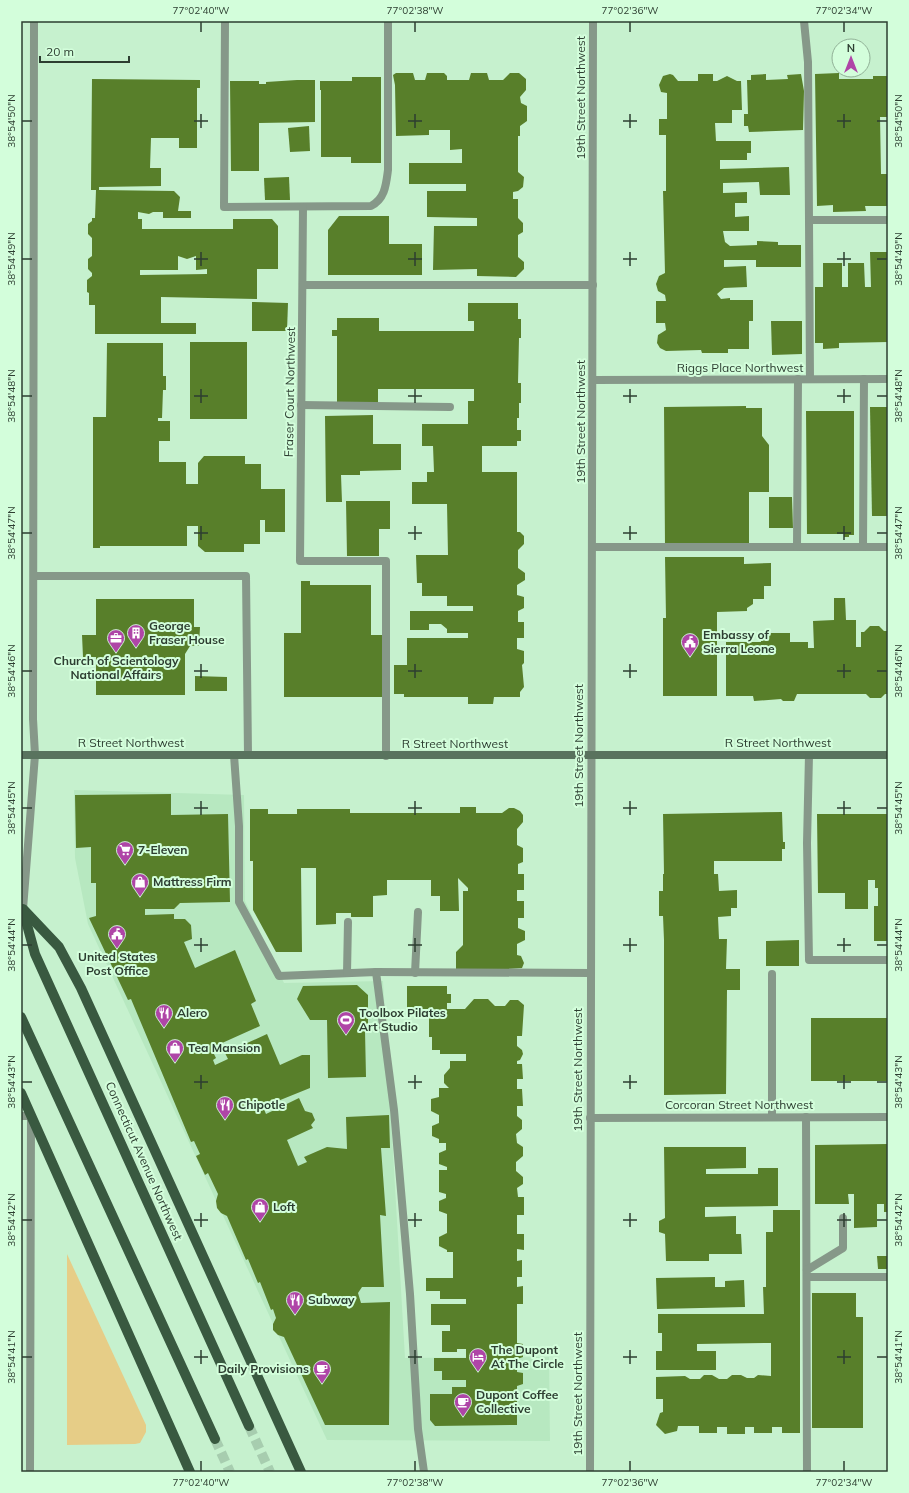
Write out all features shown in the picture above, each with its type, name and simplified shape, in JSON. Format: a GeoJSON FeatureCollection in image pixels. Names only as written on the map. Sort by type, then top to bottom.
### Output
{"type":"FeatureCollection","features":[{"type":"Feature","properties":{"kind":"main road","name":"R Street Northwest"},"geometry":{"type":"LineString","coordinates":[[21,755],[888,755]]}},
{"type":"Feature","properties":{"kind":"main road","name":"Connecticut Avenue Northwest"},"geometry":{"type":"LineString","coordinates":[[22,907],[35,954],[249,1426]]}},
{"type":"Feature","properties":{"kind":"main road"},"geometry":{"type":"LineString","coordinates":[[22,907],[59,947],[81,988],[301,1472]]}},
{"type":"Feature","properties":{"kind":"main road"},"geometry":{"type":"LineString","coordinates":[[21,1017],[215,1439]]}},
{"type":"Feature","properties":{"kind":"main road"},"geometry":{"type":"LineString","coordinates":[[21,1093],[26,1116],[190,1472]]}},
{"type":"Feature","properties":{"kind":"street"},"geometry":{"type":"LineString","coordinates":[[22,907],[35,756],[34,21]]}},
{"type":"Feature","properties":{"kind":"street"},"geometry":{"type":"LineString","coordinates":[[225,21],[224,207],[371,206],[378,202],[384,194],[388,170],[388,21]]}},
{"type":"Feature","properties":{"kind":"street","name":"19th Street Northwest"},"geometry":{"type":"LineString","coordinates":[[590,1472],[593,21]]}},
{"type":"Feature","properties":{"kind":"street"},"geometry":{"type":"LineString","coordinates":[[804,21],[808,62],[810,379]]}},
{"type":"Feature","properties":{"kind":"street","name":"Fraser Court Northwest"},"geometry":{"type":"LineString","coordinates":[[303,207],[300,561],[386,561],[386,756]]}},
{"type":"Feature","properties":{"kind":"street"},"geometry":{"type":"LineString","coordinates":[[809,220],[888,220]]}},
{"type":"Feature","properties":{"kind":"street"},"geometry":{"type":"LineString","coordinates":[[303,285],[593,285]]}},
{"type":"Feature","properties":{"kind":"street"},"geometry":{"type":"LineString","coordinates":[[796,547],[798,379]]}},
{"type":"Feature","properties":{"kind":"street"},"geometry":{"type":"LineString","coordinates":[[863,547],[864,379]]}},
{"type":"Feature","properties":{"kind":"street","name":"Riggs Place Northwest"},"geometry":{"type":"LineString","coordinates":[[593,380],[888,379]]}},
{"type":"Feature","properties":{"kind":"street"},"geometry":{"type":"LineString","coordinates":[[302,405],[450,406]]}},
{"type":"Feature","properties":{"kind":"street"},"geometry":{"type":"LineString","coordinates":[[592,547],[888,547]]}},
{"type":"Feature","properties":{"kind":"street"},"geometry":{"type":"LineString","coordinates":[[34,576],[246,576],[248,756]]}},
{"type":"Feature","properties":{"kind":"street"},"geometry":{"type":"LineString","coordinates":[[809,755],[807,843],[809,960],[888,960]]}},
{"type":"Feature","properties":{"kind":"street"},"geometry":{"type":"LineString","coordinates":[[234,756],[239,826],[239,902],[279,976],[376,972],[590,973]]}},
{"type":"Feature","properties":{"kind":"street"},"geometry":{"type":"LineString","coordinates":[[415,973],[418,912]]}},
{"type":"Feature","properties":{"kind":"street"},"geometry":{"type":"LineString","coordinates":[[347,973],[348,922]]}},
{"type":"Feature","properties":{"kind":"street"},"geometry":{"type":"LineString","coordinates":[[376,972],[394,1110],[410,1294],[418,1429],[424,1472]]}},
{"type":"Feature","properties":{"kind":"street"},"geometry":{"type":"LineString","coordinates":[[772,974],[772,1117]]}},
{"type":"Feature","properties":{"kind":"street"},"geometry":{"type":"LineString","coordinates":[[26,1116],[30,1472]]}},
{"type":"Feature","properties":{"kind":"street"},"geometry":{"type":"LineString","coordinates":[[806,1117],[807,1472]]}},
{"type":"Feature","properties":{"kind":"street","name":"Corcoran Street Northwest"},"geometry":{"type":"LineString","coordinates":[[590,1118],[888,1117]]}},
{"type":"Feature","properties":{"kind":"street"},"geometry":{"type":"LineString","coordinates":[[807,1273],[843,1248],[843,1218]]}},
{"type":"Feature","properties":{"kind":"street"},"geometry":{"type":"LineString","coordinates":[[807,1273],[888,1277]]}},
{"type":"Feature","properties":{"kind":"shaded area"},"geometry":{"type":"Polygon","coordinates":[[[74,790],[244,795],[245,901],[284,983],[383,981],[405,1358],[549,1357],[550,1441],[327,1440],[88,924],[75,858],[74,790]]]}},
{"type":"Feature","properties":{"kind":"shaded area"},"geometry":{"type":"Polygon","coordinates":[[[67,1254],[146,1425],[146,1432],[140,1443],[67,1445],[67,1254]]]}},
{"type":"Feature","properties":{"kind":"building"},"geometry":{"type":"Polygon","coordinates":[[[396,73],[413,73],[415,80],[425,80],[427,73],[444,73],[447,76],[447,80],[469,80],[471,73],[487,73],[489,80],[503,80],[510,73],[519,73],[526,79],[526,90],[520,97],[521,103],[527,106],[527,121],[520,126],[520,136],[518,136],[518,172],[524,177],[523,187],[518,191],[513,192],[513,199],[518,199],[518,218],[523,223],[523,232],[518,235],[518,257],[524,262],[524,269],[516,277],[477,276],[477,269],[433,270],[434,226],[477,226],[477,218],[427,217],[427,191],[466,191],[466,184],[409,184],[409,163],[462,163],[462,149],[450,150],[450,130],[429,130],[429,135],[396,136],[395,85],[393,75],[396,73]]]}},
{"type":"Feature","properties":{"kind":"building"},"geometry":{"type":"Polygon","coordinates":[[[831,73],[831,78],[839,79],[873,79],[873,76],[888,76],[888,117],[880,117],[881,174],[888,174],[888,206],[865,206],[866,211],[833,212],[833,205],[817,206],[815,74],[831,73]]]}},
{"type":"Feature","properties":{"kind":"building"},"geometry":{"type":"Polygon","coordinates":[[[670,74],[673,75],[678,81],[698,81],[698,74],[713,74],[713,81],[717,81],[727,76],[737,81],[741,81],[742,110],[732,110],[732,123],[715,123],[716,141],[751,141],[751,153],[747,153],[747,160],[720,160],[720,169],[789,167],[790,195],[760,195],[759,182],[723,183],[723,193],[747,192],[747,203],[735,203],[735,217],[749,216],[749,231],[723,231],[725,242],[730,246],[757,245],[757,241],[778,242],[778,245],[801,245],[801,267],[756,267],[756,260],[724,260],[724,267],[746,266],[747,287],[724,288],[717,294],[721,299],[730,298],[730,300],[753,300],[753,321],[749,321],[749,349],[728,349],[728,353],[702,353],[701,350],[666,351],[660,348],[657,343],[658,335],[666,330],[665,323],[656,323],[656,301],[666,301],[665,295],[658,291],[656,284],[659,276],[665,273],[663,191],[666,191],[666,135],[659,135],[659,119],[667,119],[667,93],[661,92],[659,85],[663,76],[670,74]]]}},
{"type":"Feature","properties":{"kind":"building"},"geometry":{"type":"Polygon","coordinates":[[[766,74],[766,80],[788,79],[787,75],[801,74],[804,91],[803,130],[749,132],[748,126],[744,126],[744,114],[748,114],[747,80],[751,80],[751,75],[766,74]]]}},
{"type":"Feature","properties":{"kind":"building"},"geometry":{"type":"Polygon","coordinates":[[[352,77],[381,77],[381,163],[351,163],[351,157],[321,157],[320,81],[352,81],[352,77]]]}},
{"type":"Feature","properties":{"kind":"building"},"geometry":{"type":"Polygon","coordinates":[[[92,79],[200,80],[200,88],[197,88],[197,148],[179,148],[179,138],[151,138],[150,168],[161,168],[161,186],[99,187],[99,190],[174,191],[180,197],[178,211],[191,211],[191,218],[163,218],[163,212],[153,212],[149,214],[138,212],[138,219],[142,219],[142,229],[233,229],[233,219],[272,219],[278,226],[278,269],[257,269],[257,299],[161,297],[161,323],[196,323],[196,334],[95,334],[95,305],[89,305],[89,293],[87,292],[87,280],[92,276],[92,273],[88,269],[88,259],[92,256],[92,238],[88,234],[88,224],[92,221],[92,218],[95,218],[96,190],[91,190],[92,79]],[[178,256],[178,270],[140,270],[140,275],[207,274],[207,269],[196,270],[196,256],[187,259],[178,256]]]}},
{"type":"Feature","properties":{"kind":"building"},"geometry":{"type":"Polygon","coordinates":[[[315,80],[315,122],[259,123],[259,171],[231,171],[230,81],[259,81],[259,84],[266,84],[266,82],[315,80]]]}},
{"type":"Feature","properties":{"kind":"building"},"geometry":{"type":"Polygon","coordinates":[[[309,126],[310,151],[290,152],[288,128],[309,126]]]}},
{"type":"Feature","properties":{"kind":"building"},"geometry":{"type":"Polygon","coordinates":[[[289,177],[290,200],[265,200],[264,178],[289,177]]]}},
{"type":"Feature","properties":{"kind":"building"},"geometry":{"type":"Polygon","coordinates":[[[339,216],[389,216],[389,244],[422,244],[422,275],[328,275],[328,230],[339,216]]]}},
{"type":"Feature","properties":{"kind":"building"},"geometry":{"type":"Polygon","coordinates":[[[870,252],[887,252],[888,342],[839,343],[839,348],[823,349],[823,343],[815,343],[815,287],[823,287],[823,263],[842,263],[842,287],[848,287],[848,263],[864,263],[865,287],[871,287],[870,252]]]}},
{"type":"Feature","properties":{"kind":"building"},"geometry":{"type":"Polygon","coordinates":[[[252,302],[288,303],[287,331],[252,331],[252,302]]]}},
{"type":"Feature","properties":{"kind":"building"},"geometry":{"type":"Polygon","coordinates":[[[468,303],[518,303],[518,319],[521,319],[518,383],[521,383],[521,403],[519,403],[517,430],[521,430],[521,441],[517,441],[517,446],[482,446],[482,472],[517,472],[517,532],[520,532],[524,536],[524,544],[518,550],[518,568],[525,573],[525,580],[517,585],[517,595],[524,597],[524,608],[518,611],[518,622],[524,622],[524,638],[517,638],[517,649],[524,651],[524,663],[522,665],[524,687],[520,692],[520,697],[494,697],[493,704],[468,704],[468,697],[404,697],[404,694],[394,694],[394,665],[407,665],[407,638],[468,638],[468,633],[447,633],[447,629],[441,624],[429,624],[429,630],[410,630],[410,611],[473,611],[473,606],[447,606],[447,596],[422,596],[422,583],[417,583],[416,555],[448,555],[447,504],[412,504],[412,482],[427,482],[427,472],[434,472],[433,446],[422,446],[422,424],[468,424],[468,401],[474,401],[474,389],[378,389],[378,403],[337,403],[337,336],[332,336],[332,330],[337,330],[337,318],[379,318],[379,331],[474,331],[474,321],[468,321],[468,303]]]}},
{"type":"Feature","properties":{"kind":"building"},"geometry":{"type":"Polygon","coordinates":[[[771,321],[802,321],[802,354],[772,355],[771,321]]]}},
{"type":"Feature","properties":{"kind":"building"},"geometry":{"type":"Polygon","coordinates":[[[190,342],[247,342],[247,419],[190,419],[190,342]]]}},
{"type":"Feature","properties":{"kind":"building"},"geometry":{"type":"Polygon","coordinates":[[[107,343],[163,343],[163,376],[166,376],[166,390],[163,390],[162,418],[158,418],[158,421],[170,421],[170,441],[159,441],[159,462],[186,462],[186,484],[198,484],[198,463],[204,456],[245,456],[245,464],[261,464],[261,489],[285,489],[285,532],[265,532],[265,520],[260,520],[260,544],[244,544],[244,552],[205,552],[198,546],[198,526],[187,526],[187,546],[100,546],[100,548],[93,548],[93,417],[106,417],[107,343]]]}},
{"type":"Feature","properties":{"kind":"building"},"geometry":{"type":"Polygon","coordinates":[[[746,406],[746,408],[762,408],[762,436],[769,445],[769,492],[749,492],[749,545],[665,546],[664,407],[746,406]]]}},
{"type":"Feature","properties":{"kind":"building"},"geometry":{"type":"Polygon","coordinates":[[[870,407],[888,407],[888,516],[872,516],[870,407]]]}},
{"type":"Feature","properties":{"kind":"building"},"geometry":{"type":"Polygon","coordinates":[[[806,411],[854,411],[854,535],[849,535],[849,537],[844,537],[844,534],[807,534],[806,411]]]}},
{"type":"Feature","properties":{"kind":"building"},"geometry":{"type":"Polygon","coordinates":[[[373,415],[373,444],[401,444],[401,470],[360,471],[360,475],[341,475],[342,502],[326,502],[325,416],[373,415]]]}},
{"type":"Feature","properties":{"kind":"building"},"geometry":{"type":"Polygon","coordinates":[[[769,497],[792,497],[793,528],[769,528],[769,497]]]}},
{"type":"Feature","properties":{"kind":"building"},"geometry":{"type":"Polygon","coordinates":[[[346,501],[390,501],[390,529],[379,529],[379,556],[347,556],[346,501]]]}},
{"type":"Feature","properties":{"kind":"building"},"geometry":{"type":"Polygon","coordinates":[[[665,557],[744,557],[744,564],[771,563],[771,586],[764,586],[764,599],[753,599],[753,604],[747,608],[747,611],[717,612],[717,696],[663,696],[663,618],[666,618],[665,557]]]}},
{"type":"Feature","properties":{"kind":"building"},"geometry":{"type":"Polygon","coordinates":[[[301,581],[310,581],[310,585],[371,585],[371,635],[384,635],[384,697],[284,697],[284,633],[301,633],[301,581]]]}},
{"type":"Feature","properties":{"kind":"building"},"geometry":{"type":"Polygon","coordinates":[[[834,598],[845,598],[846,620],[856,620],[856,647],[861,647],[861,632],[864,632],[870,626],[879,626],[884,631],[888,631],[888,694],[885,694],[881,698],[870,698],[866,694],[797,694],[794,701],[783,701],[781,699],[754,701],[753,696],[726,696],[726,642],[761,642],[761,633],[790,633],[790,642],[808,642],[808,648],[814,648],[813,621],[834,620],[834,598]]]}},
{"type":"Feature","properties":{"kind":"building","name":"George Fraser House"},"geometry":{"type":"Polygon","coordinates":[[[96,599],[194,599],[194,627],[200,627],[199,646],[190,646],[185,654],[185,695],[96,695],[96,657],[83,657],[82,635],[96,635],[96,599]]]}},
{"type":"Feature","properties":{"kind":"building"},"geometry":{"type":"Polygon","coordinates":[[[195,676],[227,677],[227,691],[195,691],[195,676]]]}},
{"type":"Feature","properties":{"kind":"building"},"geometry":{"type":"Polygon","coordinates":[[[171,794],[171,815],[228,814],[230,902],[180,903],[174,909],[145,909],[145,915],[174,914],[174,919],[185,919],[191,925],[192,939],[184,942],[195,968],[235,950],[256,1001],[251,1004],[260,1026],[211,1048],[216,1058],[213,1060],[215,1065],[228,1059],[225,1053],[267,1034],[280,1065],[302,1055],[310,1055],[310,1088],[263,1107],[266,1114],[299,1098],[305,1111],[312,1113],[315,1120],[311,1125],[313,1128],[287,1140],[298,1166],[307,1162],[304,1157],[327,1147],[347,1149],[346,1117],[389,1115],[390,1148],[381,1148],[386,1216],[380,1215],[384,1287],[362,1287],[358,1293],[361,1303],[390,1302],[389,1425],[325,1425],[284,1337],[278,1335],[273,1330],[273,1324],[276,1318],[273,1309],[271,1310],[260,1282],[258,1283],[248,1259],[246,1260],[227,1216],[221,1213],[217,1208],[216,1201],[218,1194],[208,1173],[205,1175],[196,1156],[200,1154],[194,1141],[191,1142],[131,999],[128,1000],[89,918],[96,916],[96,883],[91,883],[91,847],[76,848],[75,795],[171,794]]]}},
{"type":"Feature","properties":{"kind":"building"},"geometry":{"type":"Polygon","coordinates":[[[460,807],[476,807],[476,813],[502,813],[509,808],[514,808],[520,811],[523,815],[523,822],[517,829],[517,845],[523,848],[523,862],[518,864],[518,874],[524,874],[524,890],[517,890],[517,901],[524,901],[524,918],[518,918],[518,928],[525,931],[525,940],[517,944],[517,955],[521,956],[524,963],[522,968],[456,973],[456,952],[463,945],[463,891],[468,891],[468,888],[458,878],[459,911],[440,911],[440,896],[431,896],[431,880],[387,880],[387,895],[373,896],[373,917],[351,917],[351,913],[336,913],[336,924],[316,925],[316,868],[301,868],[302,952],[276,952],[253,910],[253,861],[250,861],[250,809],[268,809],[268,814],[297,814],[297,809],[350,809],[350,813],[460,813],[460,807]]]}},
{"type":"Feature","properties":{"kind":"building"},"geometry":{"type":"Polygon","coordinates":[[[782,812],[783,842],[785,842],[785,849],[782,849],[782,861],[714,861],[714,874],[718,874],[719,891],[737,890],[737,908],[731,908],[731,916],[718,917],[719,939],[727,939],[726,969],[740,969],[740,990],[727,990],[726,1094],[664,1095],[664,940],[663,916],[659,916],[659,891],[663,891],[664,874],[663,814],[782,812]]]}},
{"type":"Feature","properties":{"kind":"building"},"geometry":{"type":"Polygon","coordinates":[[[817,814],[888,814],[888,941],[874,941],[874,906],[878,906],[878,888],[875,888],[875,880],[868,880],[868,909],[845,909],[845,893],[818,893],[817,814]]]}},
{"type":"Feature","properties":{"kind":"building"},"geometry":{"type":"Polygon","coordinates":[[[799,940],[799,966],[766,966],[766,941],[799,940]]]}},
{"type":"Feature","properties":{"kind":"building"},"geometry":{"type":"Polygon","coordinates":[[[357,985],[368,995],[368,1031],[365,1031],[366,1077],[328,1078],[327,1020],[310,1020],[297,999],[303,986],[357,985]]]}},
{"type":"Feature","properties":{"kind":"building"},"geometry":{"type":"Polygon","coordinates":[[[407,986],[447,986],[447,994],[451,994],[451,1003],[447,1003],[447,1009],[465,1009],[474,999],[488,999],[495,1006],[505,1006],[510,1000],[518,1000],[524,1005],[522,1036],[517,1036],[517,1046],[522,1050],[523,1054],[520,1060],[517,1061],[517,1064],[522,1064],[523,1079],[517,1079],[517,1089],[522,1089],[523,1106],[517,1106],[517,1116],[522,1120],[522,1129],[516,1134],[517,1143],[523,1147],[523,1156],[516,1162],[516,1171],[523,1177],[523,1184],[517,1188],[518,1197],[524,1197],[524,1215],[517,1215],[517,1234],[524,1234],[524,1250],[517,1249],[517,1261],[522,1260],[522,1277],[517,1277],[517,1287],[523,1286],[523,1304],[517,1304],[517,1343],[523,1344],[523,1357],[517,1359],[517,1372],[523,1373],[523,1384],[517,1386],[517,1425],[435,1426],[430,1420],[430,1394],[452,1394],[452,1387],[466,1387],[466,1380],[442,1380],[442,1371],[434,1371],[434,1358],[466,1358],[466,1349],[457,1349],[457,1352],[442,1352],[442,1331],[450,1331],[450,1325],[431,1325],[431,1304],[466,1304],[466,1299],[440,1299],[440,1291],[426,1291],[426,1278],[453,1278],[453,1252],[447,1252],[447,1250],[439,1246],[439,1237],[447,1233],[447,1214],[439,1211],[439,1201],[446,1198],[446,1194],[439,1192],[439,1170],[447,1170],[447,1167],[439,1164],[439,1153],[446,1150],[446,1143],[439,1143],[439,1139],[432,1136],[432,1126],[439,1123],[439,1115],[431,1111],[431,1099],[439,1097],[439,1088],[449,1088],[444,1083],[444,1075],[450,1068],[450,1061],[466,1061],[466,1054],[440,1054],[440,1050],[432,1050],[432,1037],[429,1037],[429,1009],[407,1009],[407,986]]]}},
{"type":"Feature","properties":{"kind":"building"},"geometry":{"type":"Polygon","coordinates":[[[811,1018],[888,1018],[888,1081],[811,1081],[811,1018]]]}},
{"type":"Feature","properties":{"kind":"building"},"geometry":{"type":"Polygon","coordinates":[[[888,1144],[888,1212],[884,1212],[884,1204],[877,1204],[877,1227],[854,1228],[854,1194],[848,1194],[849,1204],[815,1204],[815,1145],[888,1144]]]}},
{"type":"Feature","properties":{"kind":"building"},"geometry":{"type":"Polygon","coordinates":[[[664,1147],[746,1147],[746,1168],[706,1169],[706,1174],[758,1174],[758,1168],[778,1168],[778,1206],[705,1207],[705,1217],[736,1216],[736,1234],[741,1234],[742,1254],[709,1254],[709,1261],[666,1261],[665,1234],[659,1232],[659,1221],[665,1218],[664,1147]]]}},
{"type":"Feature","properties":{"kind":"building"},"geometry":{"type":"Polygon","coordinates":[[[773,1210],[800,1210],[800,1433],[782,1433],[782,1427],[772,1427],[772,1433],[754,1433],[754,1427],[745,1427],[745,1434],[727,1434],[727,1427],[717,1427],[717,1433],[699,1433],[699,1426],[678,1426],[677,1431],[665,1434],[656,1425],[660,1413],[663,1412],[663,1399],[656,1399],[656,1377],[685,1376],[690,1379],[700,1379],[704,1375],[712,1375],[719,1379],[727,1379],[732,1375],[741,1375],[747,1378],[754,1378],[758,1375],[771,1376],[771,1343],[697,1344],[697,1351],[716,1351],[716,1370],[656,1370],[656,1351],[662,1351],[662,1333],[658,1333],[658,1314],[764,1314],[763,1287],[766,1287],[766,1232],[773,1232],[773,1210]]]}},
{"type":"Feature","properties":{"kind":"building"},"geometry":{"type":"Polygon","coordinates":[[[877,1256],[888,1256],[888,1269],[878,1269],[877,1256]]]}},
{"type":"Feature","properties":{"kind":"building"},"geometry":{"type":"Polygon","coordinates":[[[715,1277],[715,1287],[725,1287],[725,1281],[744,1280],[745,1307],[657,1309],[656,1278],[715,1277]]]}},
{"type":"Feature","properties":{"kind":"building"},"geometry":{"type":"Polygon","coordinates":[[[812,1293],[856,1293],[856,1317],[863,1317],[863,1428],[812,1428],[812,1293]]]}},
{"type":"Feature","properties":{"kind":"tunnel"},"geometry":{"type":"LineString","coordinates":[[249,1426],[270,1472]]}},
{"type":"Feature","properties":{"kind":"tunnel"},"geometry":{"type":"LineString","coordinates":[[215,1439],[230,1472]]}},
{"type":"Feature","properties":{"kind":"place","name":"George Fraser House"},"geometry":{"type":"Point","coordinates":[136,648]}},
{"type":"Feature","properties":{"kind":"place","name":"Church of Scientology National Affairs"},"geometry":{"type":"Point","coordinates":[116,653]}},
{"type":"Feature","properties":{"kind":"place","name":"Embassy of Sierra Leone"},"geometry":{"type":"Point","coordinates":[690,657]}},
{"type":"Feature","properties":{"kind":"place","name":"7-Eleven"},"geometry":{"type":"Point","coordinates":[125,865]}},
{"type":"Feature","properties":{"kind":"place","name":"Mattress Firm"},"geometry":{"type":"Point","coordinates":[140,897]}},
{"type":"Feature","properties":{"kind":"place","name":"United States Post Office"},"geometry":{"type":"Point","coordinates":[117,949]}},
{"type":"Feature","properties":{"kind":"place","name":"Alero"},"geometry":{"type":"Point","coordinates":[164,1028]}},
{"type":"Feature","properties":{"kind":"place","name":"Toolbox Pilates Art Studio"},"geometry":{"type":"Point","coordinates":[346,1035]}},
{"type":"Feature","properties":{"kind":"place","name":"Tea Mansion"},"geometry":{"type":"Point","coordinates":[175,1063]}},
{"type":"Feature","properties":{"kind":"place","name":"Chipotle"},"geometry":{"type":"Point","coordinates":[225,1120]}},
{"type":"Feature","properties":{"kind":"place","name":"Loft"},"geometry":{"type":"Point","coordinates":[260,1222]}},
{"type":"Feature","properties":{"kind":"place","name":"Subway"},"geometry":{"type":"Point","coordinates":[295,1315]}},
{"type":"Feature","properties":{"kind":"place","name":"The Dupont At The Circle"},"geometry":{"type":"Point","coordinates":[478,1372]}},
{"type":"Feature","properties":{"kind":"place","name":"Daily Provisions"},"geometry":{"type":"Point","coordinates":[322,1384]}},
{"type":"Feature","properties":{"kind":"place","name":"Dupont Coffee Collective"},"geometry":{"type":"Point","coordinates":[463,1417]}}]}
